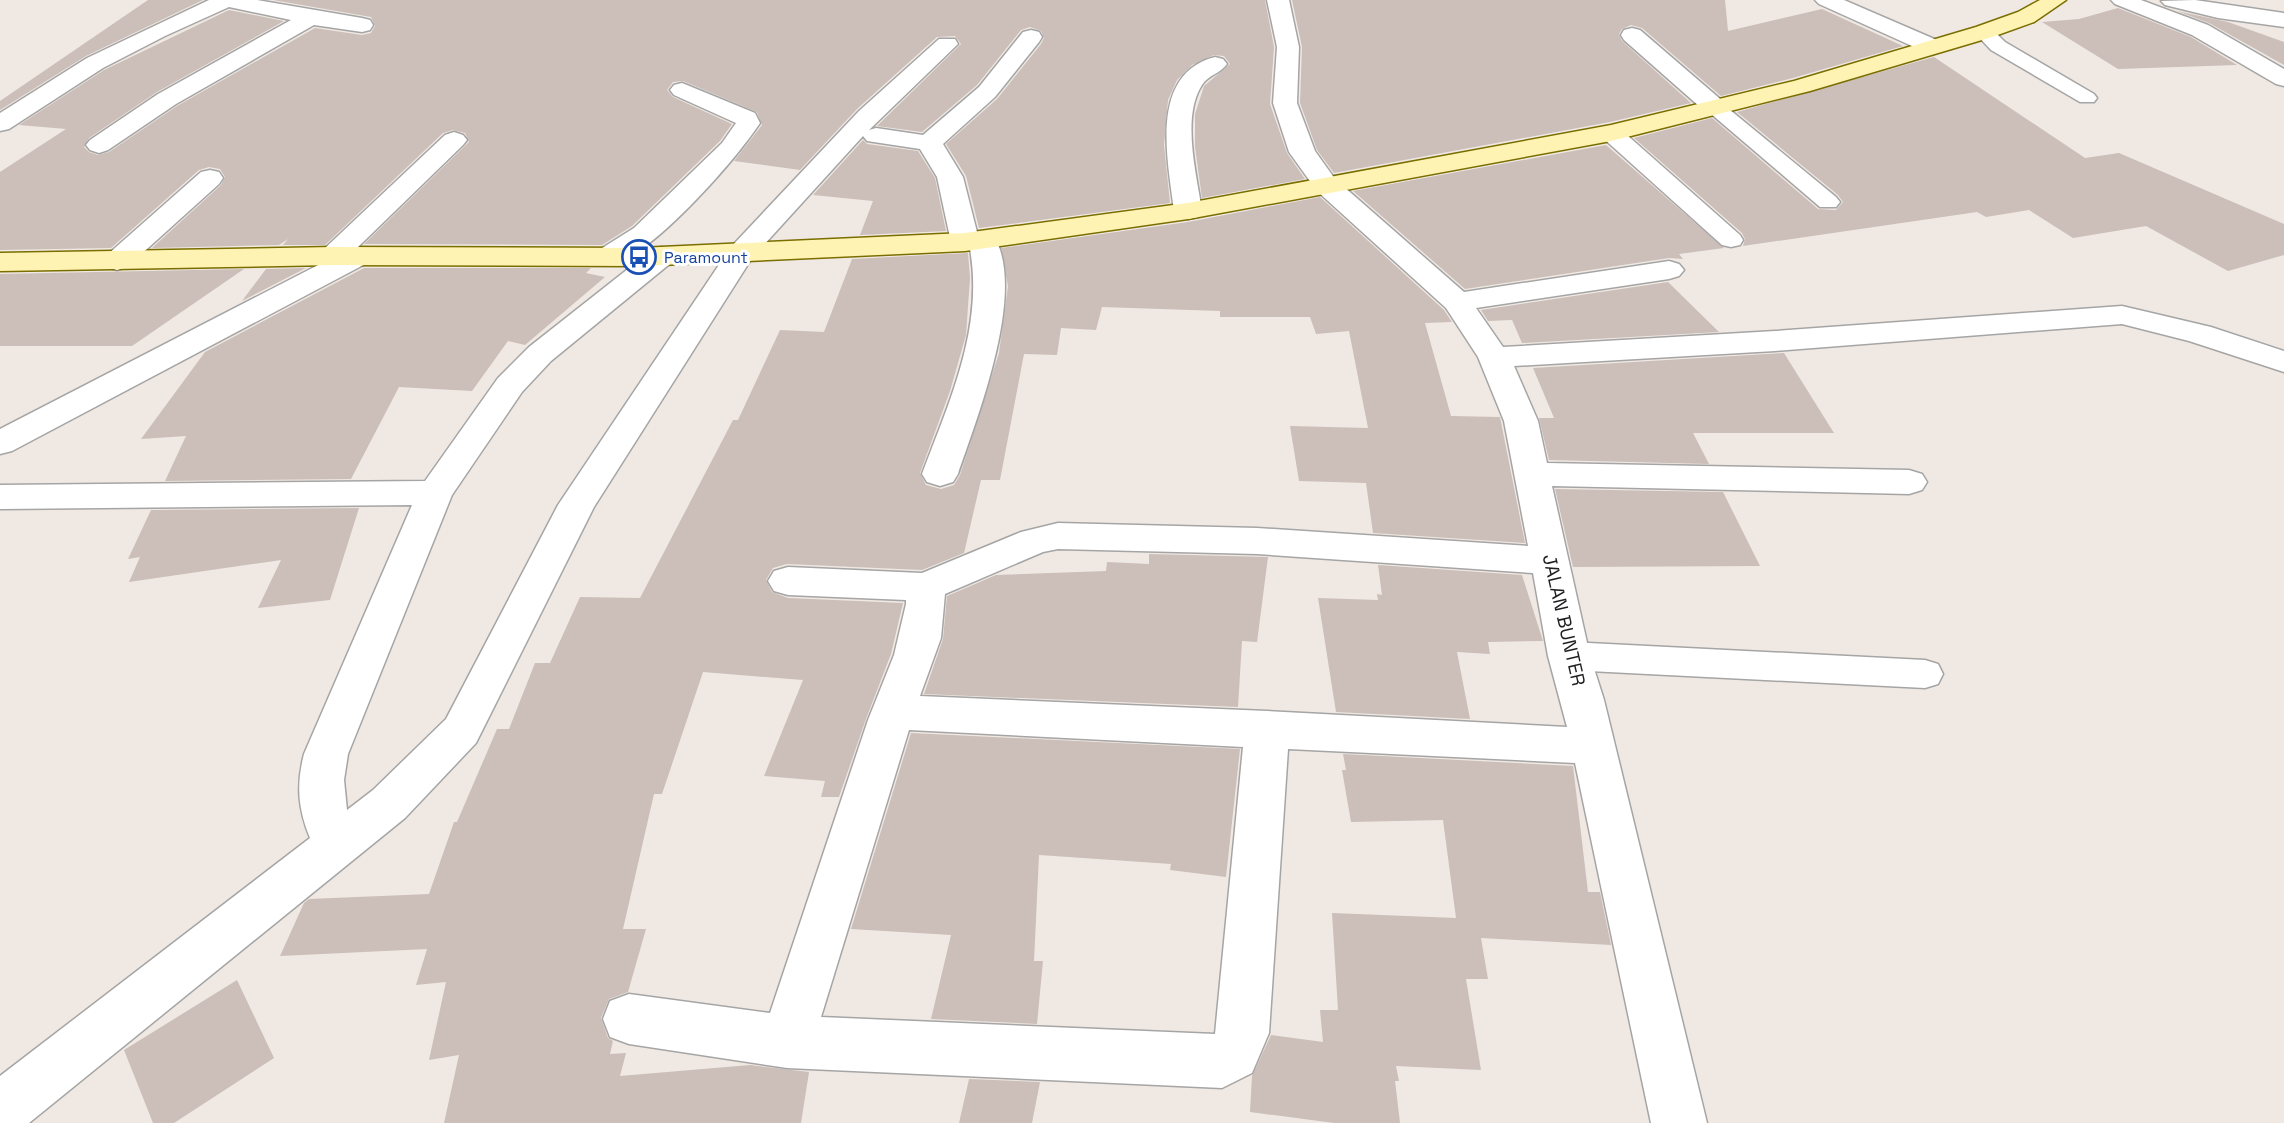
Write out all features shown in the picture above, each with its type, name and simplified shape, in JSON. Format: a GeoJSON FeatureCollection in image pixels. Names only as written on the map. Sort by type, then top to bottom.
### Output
{"type":"FeatureCollection","features":[{"type":"Feature","properties":{"kind":"main road"},"geometry":{"type":"LineString","coordinates":[[0,262],[346,256],[662,256],[974,241],[1188,211],[1611,133],[1717,109],[1984,33],[2026,17],[2055,0]]}},
{"type":"Feature","properties":{"kind":"street"},"geometry":{"type":"LineString","coordinates":[[0,124],[95,63],[157,31],[227,0],[311,18],[362,25]]}},
{"type":"Feature","properties":{"kind":"street","name":"JALAN BUNTER"},"geometry":{"type":"LineString","coordinates":[[1278,0],[1288,47],[1285,103],[1302,152],[1326,185],[1457,302],[1494,357],[1521,421],[1569,656],[1583,700],[1679,1123]]}},
{"type":"Feature","properties":{"kind":"street"},"geometry":{"type":"LineString","coordinates":[[1826,0],[1931,46]]}},
{"type":"Feature","properties":{"kind":"street"},"geometry":{"type":"LineString","coordinates":[[2122,0],[2200,30],[2284,79]]}},
{"type":"Feature","properties":{"kind":"street"},"geometry":{"type":"LineString","coordinates":[[2169,0],[2218,12],[2284,20]]}},
{"type":"Feature","properties":{"kind":"street"},"geometry":{"type":"LineString","coordinates":[[99,145],[167,99],[311,18]]}},
{"type":"Feature","properties":{"kind":"street"},"geometry":{"type":"LineString","coordinates":[[1632,35],[1717,109]]}},
{"type":"Feature","properties":{"kind":"street"},"geometry":{"type":"LineString","coordinates":[[876,136],[929,143],[987,92],[1031,37]]}},
{"type":"Feature","properties":{"kind":"street"},"geometry":{"type":"LineString","coordinates":[[0,1111],[389,804],[461,730],[576,505],[741,253],[867,116],[947,44]]}},
{"type":"Feature","properties":{"kind":"street"},"geometry":{"type":"LineString","coordinates":[[1188,211],[1178,113],[1185,91],[1197,75],[1215,64]]}},
{"type":"Feature","properties":{"kind":"street"},"geometry":{"type":"LineString","coordinates":[[609,257],[644,234],[731,148],[748,123],[746,118],[682,90]]}},
{"type":"Feature","properties":{"kind":"street"},"geometry":{"type":"LineString","coordinates":[[0,443],[346,256],[454,140]]}},
{"type":"Feature","properties":{"kind":"street"},"geometry":{"type":"LineString","coordinates":[[929,143],[950,177],[974,241],[990,264],[987,331],[940,474]]}},
{"type":"Feature","properties":{"kind":"street"},"geometry":{"type":"LineString","coordinates":[[117,261],[210,178]]}},
{"type":"Feature","properties":{"kind":"street"},"geometry":{"type":"LineString","coordinates":[[337,845],[322,810],[320,776],[326,754],[435,493],[510,385],[540,354],[662,256]]}},
{"type":"Feature","properties":{"kind":"street"},"geometry":{"type":"LineString","coordinates":[[1457,302],[1669,270]]}},
{"type":"Feature","properties":{"kind":"street"},"geometry":{"type":"LineString","coordinates":[[1494,357],[1776,341],[2122,315],[2200,334],[2284,362]]}},
{"type":"Feature","properties":{"kind":"street"},"geometry":{"type":"LineString","coordinates":[[1531,474],[1909,482]]}},
{"type":"Feature","properties":{"kind":"street"},"geometry":{"type":"LineString","coordinates":[[0,497],[435,493]]}},
{"type":"Feature","properties":{"kind":"street"},"geometry":{"type":"LineString","coordinates":[[788,581],[925,587],[1034,541],[1058,536],[1257,541],[1549,561]]}},
{"type":"Feature","properties":{"kind":"street"},"geometry":{"type":"LineString","coordinates":[[788,1042],[892,712],[926,621],[925,587]]}},
{"type":"Feature","properties":{"kind":"street"},"geometry":{"type":"LineString","coordinates":[[892,712],[1267,728],[1593,746]]}},
{"type":"Feature","properties":{"kind":"street"},"geometry":{"type":"LineString","coordinates":[[629,1019],[788,1042],[1222,1061],[1228,1059],[1241,1040],[1244,1020],[1267,728]]}},
{"type":"Feature","properties":{"kind":"lane"},"geometry":{"type":"LineString","coordinates":[[1984,33],[2015,57],[2087,98]]}},
{"type":"Feature","properties":{"kind":"lane"},"geometry":{"type":"LineString","coordinates":[[1717,109],[1828,202]]}},
{"type":"Feature","properties":{"kind":"lane"},"geometry":{"type":"LineString","coordinates":[[1611,133],[1731,240]]}},
{"type":"Feature","properties":{"kind":"lane"},"geometry":{"type":"LineString","coordinates":[[1569,656],[1926,674]]}},
{"type":"Feature","properties":{"kind":"building"},"geometry":{"type":"Polygon","coordinates":[[[148,0],[203,0],[86,56],[0,110],[0,101],[148,0]]]}},
{"type":"Feature","properties":{"kind":"building"},"geometry":{"type":"Polygon","coordinates":[[[273,0],[1265,0],[1274,47],[1270,104],[1287,153],[1305,179],[1202,198],[1195,147],[1195,114],[1204,86],[1230,64],[1224,56],[1214,55],[1192,65],[1177,80],[1168,100],[1164,145],[1170,203],[979,228],[966,176],[946,144],[997,99],[1041,44],[1044,38],[1041,31],[1030,27],[1021,30],[977,85],[922,132],[877,126],[961,44],[955,36],[937,37],[857,109],[800,170],[734,161],[762,125],[757,112],[683,81],[673,82],[667,90],[673,97],[732,124],[720,141],[632,226],[602,245],[364,244],[469,142],[465,133],[453,130],[443,133],[325,245],[283,245],[288,239],[279,245],[152,248],[221,185],[225,177],[220,169],[209,167],[199,170],[111,248],[0,250],[0,172],[66,129],[19,125],[104,70],[229,10],[284,21],[157,92],[89,138],[84,147],[98,155],[109,152],[177,106],[315,28],[362,35],[371,33],[375,26],[371,17],[273,0]]]}},
{"type":"Feature","properties":{"kind":"building"},"geometry":{"type":"Polygon","coordinates":[[[1292,0],[1725,0],[1728,31],[1822,9],[1903,46],[1721,96],[1642,28],[1631,25],[1622,29],[1619,34],[1622,41],[1691,103],[1610,122],[1334,173],[1317,150],[1300,103],[1302,47],[1292,0]]]}},
{"type":"Feature","properties":{"kind":"building"},"geometry":{"type":"Polygon","coordinates":[[[2118,8],[2191,37],[2237,65],[2118,69],[2042,22],[2079,19],[2118,8]]]}},
{"type":"Feature","properties":{"kind":"building"},"geometry":{"type":"Polygon","coordinates":[[[2177,11],[2228,22],[2284,42],[2284,65],[2209,23],[2177,11]]]}},
{"type":"Feature","properties":{"kind":"building"},"geometry":{"type":"Polygon","coordinates":[[[1934,57],[2085,158],[2119,153],[2284,224],[2284,255],[2228,271],[2146,226],[2073,238],[2029,210],[1986,217],[1977,212],[1743,246],[1745,239],[1742,233],[1634,138],[1712,118],[1818,209],[1836,210],[1843,202],[1838,195],[1737,112],[1934,57]]]}},
{"type":"Feature","properties":{"kind":"building"},"geometry":{"type":"Polygon","coordinates":[[[863,140],[867,144],[918,151],[935,178],[946,231],[860,235],[873,201],[813,195],[863,140]]]}},
{"type":"Feature","properties":{"kind":"building"},"geometry":{"type":"Polygon","coordinates":[[[1606,145],[1724,248],[1679,254],[1683,259],[1669,258],[1465,289],[1353,191],[1606,145]]]}},
{"type":"Feature","properties":{"kind":"building"},"geometry":{"type":"Polygon","coordinates":[[[1320,197],[1444,310],[1452,322],[1425,323],[1451,416],[1500,417],[1525,543],[1373,533],[1366,483],[1299,481],[1290,426],[1368,428],[1349,331],[1316,334],[1310,317],[1220,317],[1220,311],[1102,307],[1096,330],[1061,328],[1057,355],[1024,354],[1000,480],[981,480],[964,553],[922,570],[787,564],[773,568],[766,580],[772,592],[788,598],[903,603],[891,654],[839,797],[821,797],[825,781],[764,776],[803,680],[703,672],[662,794],[654,794],[623,929],[646,929],[628,992],[609,999],[601,1018],[608,1038],[613,1041],[610,1054],[626,1053],[620,1076],[750,1065],[809,1072],[801,1123],[444,1123],[459,1055],[429,1060],[446,982],[416,985],[427,949],[280,956],[304,903],[309,899],[429,894],[454,822],[457,822],[497,729],[509,729],[535,663],[550,663],[580,597],[640,598],[733,420],[738,420],[780,330],[824,332],[852,259],[968,253],[970,278],[966,335],[950,391],[920,473],[926,485],[941,489],[954,485],[960,475],[999,353],[1008,286],[1001,248],[1188,222],[1320,197]]]}},
{"type":"Feature","properties":{"kind":"building"},"geometry":{"type":"Polygon","coordinates":[[[306,268],[242,301],[266,269],[306,268]]]}},
{"type":"Feature","properties":{"kind":"building"},"geometry":{"type":"Polygon","coordinates":[[[364,268],[591,268],[586,273],[605,277],[525,345],[508,341],[472,391],[399,387],[351,479],[165,481],[186,436],[141,439],[205,352],[364,268]]]}},
{"type":"Feature","properties":{"kind":"building"},"geometry":{"type":"Polygon","coordinates":[[[244,269],[132,346],[0,346],[0,274],[244,269]]]}},
{"type":"Feature","properties":{"kind":"building"},"geometry":{"type":"Polygon","coordinates":[[[1668,282],[1719,332],[1522,343],[1512,320],[1488,321],[1481,310],[1668,282]]]}},
{"type":"Feature","properties":{"kind":"building"},"geometry":{"type":"Polygon","coordinates":[[[1784,353],[1834,433],[1693,433],[1709,464],[1549,460],[1539,418],[1554,418],[1533,368],[1784,353]]]}},
{"type":"Feature","properties":{"kind":"building"},"geometry":{"type":"Polygon","coordinates":[[[1555,489],[1723,492],[1760,566],[1573,567],[1555,489]]]}},
{"type":"Feature","properties":{"kind":"building"},"geometry":{"type":"Polygon","coordinates":[[[359,508],[330,600],[258,608],[281,560],[129,582],[140,557],[128,559],[151,510],[359,508]]]}},
{"type":"Feature","properties":{"kind":"building"},"geometry":{"type":"Polygon","coordinates":[[[1149,554],[1268,557],[1257,642],[1242,641],[1238,707],[924,694],[943,639],[947,596],[996,575],[1106,571],[1107,562],[1149,564],[1149,554]]]}},
{"type":"Feature","properties":{"kind":"building"},"geometry":{"type":"Polygon","coordinates":[[[1378,565],[1522,575],[1543,641],[1488,642],[1490,654],[1457,652],[1470,719],[1336,712],[1318,598],[1378,600],[1377,594],[1382,595],[1378,565]]]}},
{"type":"Feature","properties":{"kind":"building"},"geometry":{"type":"Polygon","coordinates":[[[911,733],[1240,749],[1226,877],[1170,870],[1171,864],[1039,855],[1034,961],[1043,961],[1037,1024],[931,1019],[951,935],[851,929],[911,733]]]}},
{"type":"Feature","properties":{"kind":"building"},"geometry":{"type":"Polygon","coordinates":[[[1343,754],[1573,766],[1588,892],[1600,892],[1611,945],[1481,938],[1488,979],[1466,979],[1481,1070],[1396,1066],[1400,1123],[1334,1123],[1250,1112],[1252,1076],[1271,1035],[1323,1042],[1320,1010],[1338,1010],[1332,913],[1456,918],[1443,820],[1351,822],[1342,770],[1346,770],[1343,754]]]}},
{"type":"Feature","properties":{"kind":"building"},"geometry":{"type":"Polygon","coordinates":[[[237,980],[274,1058],[174,1123],[153,1123],[124,1050],[237,980]]]}},
{"type":"Feature","properties":{"kind":"building"},"geometry":{"type":"Polygon","coordinates":[[[969,1079],[1040,1082],[1032,1123],[959,1123],[969,1079]]]}},
{"type":"Feature","properties":{"kind":"place","name":"Paramount"},"geometry":{"type":"Point","coordinates":[639,257]}}]}
